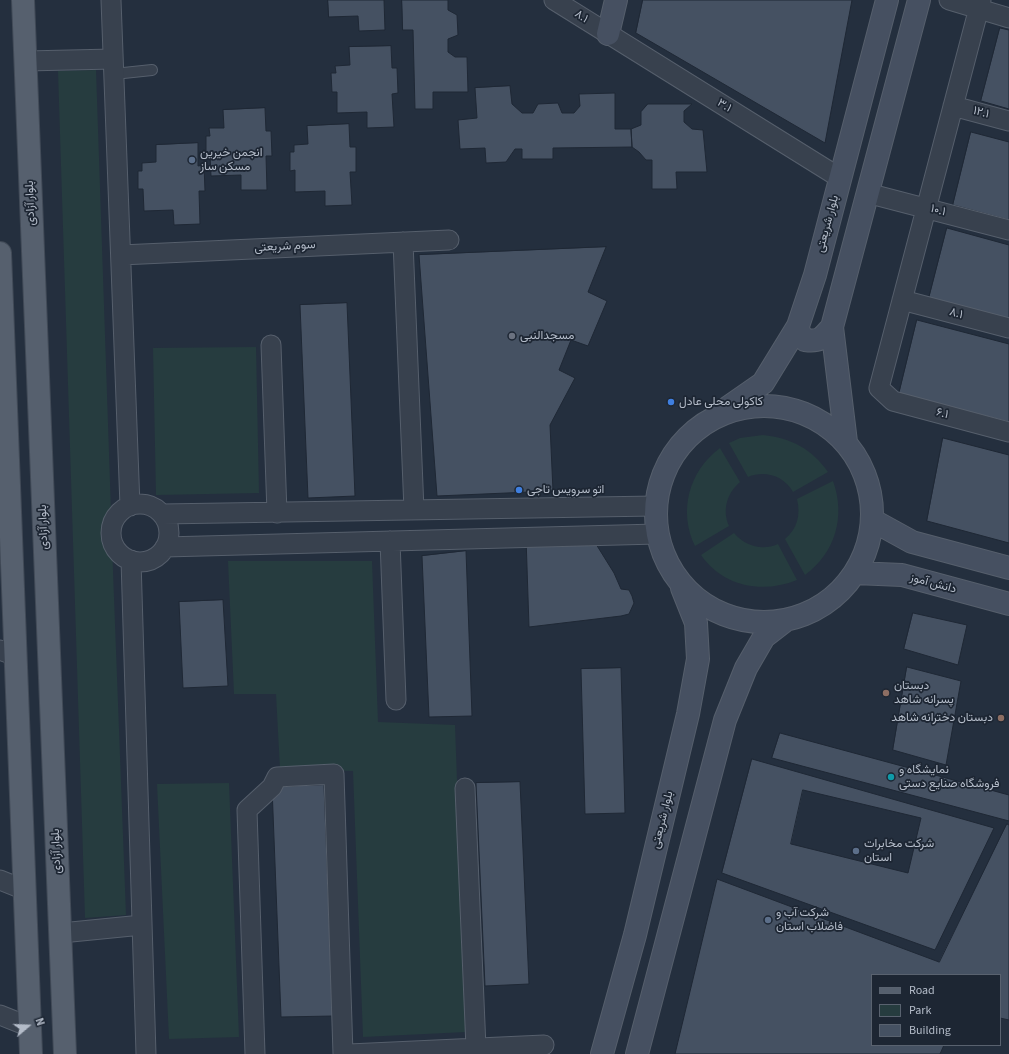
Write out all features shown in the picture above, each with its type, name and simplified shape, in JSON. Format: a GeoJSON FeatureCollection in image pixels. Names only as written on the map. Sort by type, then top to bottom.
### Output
{"type":"FeatureCollection","features":[{"type":"Feature","properties":{"kind":"main road","name":"بلوار آزادی"},"geometry":{"type":"LineString","coordinates":[[23,0],[65,1054]]}},
{"type":"Feature","properties":{"kind":"main road"},"geometry":{"type":"LineString","coordinates":[[608,34],[616,0]]}},
{"type":"Feature","properties":{"kind":"main road","name":"بلوار شریعتی"},"geometry":{"type":"LineString","coordinates":[[602,1054],[638,919],[688,714],[698,659],[696,623],[681,585],[666,561],[657,534],[655,506],[661,478],[673,453],[692,432],[763,383],[798,326],[815,275],[887,0]]}},
{"type":"Feature","properties":{"kind":"main road"},"geometry":{"type":"LineString","coordinates":[[846,442],[832,328],[918,0]]}},
{"type":"Feature","properties":{"kind":"main road"},"geometry":{"type":"LineString","coordinates":[[0,253],[11,546],[8,653],[25,890],[31,1054]]}},
{"type":"Feature","properties":{"kind":"main road"},"geometry":{"type":"LineString","coordinates":[[798,326],[799,333],[805,340],[815,341],[823,337],[832,328]]}},
{"type":"Feature","properties":{"kind":"main road"},"geometry":{"type":"LineString","coordinates":[[681,585],[703,604],[729,617],[757,622],[786,620],[813,611],[836,595],[855,573],[867,547],[872,520],[870,492],[861,466],[846,442],[824,424],[798,410],[770,405],[742,407],[715,416]]}},
{"type":"Feature","properties":{"kind":"main road"},"geometry":{"type":"LineString","coordinates":[[872,520],[912,542],[1009,568]]}},
{"type":"Feature","properties":{"kind":"main road"},"geometry":{"type":"LineString","coordinates":[[11,546],[45,544]]}},
{"type":"Feature","properties":{"kind":"main road","name":"دانش آموز"},"geometry":{"type":"LineString","coordinates":[[855,573],[902,576],[1009,604]]}},
{"type":"Feature","properties":{"kind":"main road"},"geometry":{"type":"LineString","coordinates":[[637,1054],[725,720],[746,668],[764,637],[786,620]]}},
{"type":"Feature","properties":{"kind":"street"},"geometry":{"type":"LineString","coordinates":[[111,0],[130,506]]}},
{"type":"Feature","properties":{"kind":"street","name":"۸.۱"},"geometry":{"type":"LineString","coordinates":[[554,0],[608,34]]}},
{"type":"Feature","properties":{"kind":"street"},"geometry":{"type":"LineString","coordinates":[[949,0],[980,5],[1009,18]]}},
{"type":"Feature","properties":{"kind":"street"},"geometry":{"type":"LineString","coordinates":[[902,300],[980,5]]}},
{"type":"Feature","properties":{"kind":"street","name":"۳.۱"},"geometry":{"type":"LineString","coordinates":[[608,34],[840,178]]}},
{"type":"Feature","properties":{"kind":"street"},"geometry":{"type":"LineString","coordinates":[[26,61],[114,66]]}},
{"type":"Feature","properties":{"kind":"street","name":"۱۲.۱"},"geometry":{"type":"LineString","coordinates":[[953,106],[1009,121]]}},
{"type":"Feature","properties":{"kind":"street","name":"۱۰.۱"},"geometry":{"type":"LineString","coordinates":[[867,193],[1009,230]]}},
{"type":"Feature","properties":{"kind":"street","name":"سوم شریعتی"},"geometry":{"type":"LineString","coordinates":[[121,255],[449,240]]}},
{"type":"Feature","properties":{"kind":"street"},"geometry":{"type":"LineString","coordinates":[[403,242],[414,510]]}},
{"type":"Feature","properties":{"kind":"street","name":"۸.۱"},"geometry":{"type":"LineString","coordinates":[[902,300],[1009,328]]}},
{"type":"Feature","properties":{"kind":"street","name":"۶.۱"},"geometry":{"type":"LineString","coordinates":[[902,300],[879,388],[893,401],[1009,432]]}},
{"type":"Feature","properties":{"kind":"street"},"geometry":{"type":"LineString","coordinates":[[271,345],[276,513]]}},
{"type":"Feature","properties":{"kind":"street"},"geometry":{"type":"LineString","coordinates":[[138,504],[147,505],[162,514],[168,530],[168,538],[165,547],[159,554],[151,560],[141,562],[123,557],[113,543],[111,534],[112,525],[122,510],[138,504]]}},
{"type":"Feature","properties":{"kind":"street"},"geometry":{"type":"LineString","coordinates":[[162,514],[655,506]]}},
{"type":"Feature","properties":{"kind":"street"},"geometry":{"type":"LineString","coordinates":[[165,547],[657,534]]}},
{"type":"Feature","properties":{"kind":"street"},"geometry":{"type":"LineString","coordinates":[[390,541],[396,700]]}},
{"type":"Feature","properties":{"kind":"street"},"geometry":{"type":"LineString","coordinates":[[131,560],[146,1054]]}},
{"type":"Feature","properties":{"kind":"street"},"geometry":{"type":"LineString","coordinates":[[255,1054],[247,810],[272,787],[277,776],[334,774],[343,1054]]}},
{"type":"Feature","properties":{"kind":"street"},"geometry":{"type":"LineString","coordinates":[[464,788],[476,1048]]}},
{"type":"Feature","properties":{"kind":"street"},"geometry":{"type":"LineString","coordinates":[[0,880],[25,890]]}},
{"type":"Feature","properties":{"kind":"street"},"geometry":{"type":"LineString","coordinates":[[61,933],[142,925]]}},
{"type":"Feature","properties":{"kind":"street"},"geometry":{"type":"LineString","coordinates":[[1,1018],[30,1027]]}},
{"type":"Feature","properties":{"kind":"street"},"geometry":{"type":"LineString","coordinates":[[349,1054],[405,1053],[544,1045]]}},
{"type":"Feature","properties":{"kind":"lane"},"geometry":{"type":"LineString","coordinates":[[114,66],[152,70]]}},
{"type":"Feature","properties":{"kind":"green space"},"geometry":{"type":"Polygon","coordinates":[[[96,70],[126,915],[85,918],[58,71],[96,70]]]}},
{"type":"Feature","properties":{"kind":"green space"},"geometry":{"type":"Polygon","coordinates":[[[256,347],[259,493],[156,495],[153,348],[256,347]]]}},
{"type":"Feature","properties":{"kind":"green space"},"geometry":{"type":"Polygon","coordinates":[[[763,435],[783,439],[800,446],[815,457],[828,472],[793,492],[785,482],[774,476],[761,474],[748,477],[729,443],[740,438],[763,435]]]}},
{"type":"Feature","properties":{"kind":"green space"},"geometry":{"type":"Polygon","coordinates":[[[720,448],[740,482],[732,491],[727,502],[726,514],[729,526],[695,546],[687,519],[687,506],[690,492],[694,480],[701,468],[709,457],[720,448]]]}},
{"type":"Feature","properties":{"kind":"green space"},"geometry":{"type":"Polygon","coordinates":[[[833,481],[837,494],[838,508],[838,521],[835,533],[824,556],[805,575],[785,539],[792,531],[797,521],[797,499],[833,481]]]}},
{"type":"Feature","properties":{"kind":"green space"},"geometry":{"type":"Polygon","coordinates":[[[734,533],[743,541],[754,546],[766,547],[778,544],[797,580],[784,584],[757,587],[732,581],[720,574],[710,566],[701,555],[734,533]]]}},
{"type":"Feature","properties":{"kind":"green space"},"geometry":{"type":"Polygon","coordinates":[[[228,561],[372,561],[378,722],[455,725],[466,1032],[363,1037],[353,771],[280,769],[276,694],[234,694],[228,561]]]}},
{"type":"Feature","properties":{"kind":"green space"},"geometry":{"type":"Polygon","coordinates":[[[229,783],[239,1037],[169,1039],[157,784],[229,783]]]}},
{"type":"Feature","properties":{"kind":"building"},"geometry":{"type":"Polygon","coordinates":[[[328,0],[384,0],[385,30],[359,31],[358,16],[329,17],[328,0]]]}},
{"type":"Feature","properties":{"kind":"building"},"geometry":{"type":"Polygon","coordinates":[[[402,0],[448,0],[448,10],[457,15],[458,35],[448,39],[448,52],[455,57],[467,57],[468,92],[433,92],[433,109],[415,109],[413,30],[403,30],[402,0]]]}},
{"type":"Feature","properties":{"kind":"building"},"geometry":{"type":"Polygon","coordinates":[[[643,0],[852,0],[825,143],[636,33],[643,0]]]}},
{"type":"Feature","properties":{"kind":"building"},"geometry":{"type":"Polygon","coordinates":[[[1000,28],[1009,30],[1009,109],[981,101],[1000,28]]]}},
{"type":"Feature","properties":{"kind":"building"},"geometry":{"type":"Polygon","coordinates":[[[391,46],[392,68],[397,68],[398,93],[392,94],[394,127],[367,128],[367,112],[337,113],[337,92],[332,92],[331,73],[336,73],[335,66],[350,65],[349,47],[391,46]]]}},
{"type":"Feature","properties":{"kind":"building"},"geometry":{"type":"Polygon","coordinates":[[[510,86],[512,104],[522,113],[533,113],[538,104],[558,103],[562,113],[574,113],[580,106],[579,94],[615,93],[615,129],[631,129],[632,147],[553,148],[553,159],[522,159],[522,149],[515,149],[506,162],[486,163],[485,148],[460,149],[458,120],[477,118],[475,88],[510,86]]]}},
{"type":"Feature","properties":{"kind":"building"},"geometry":{"type":"Polygon","coordinates":[[[648,104],[692,104],[684,111],[684,122],[692,129],[703,130],[707,172],[676,172],[677,189],[652,189],[652,160],[646,160],[632,147],[631,129],[641,125],[641,112],[648,104]]]}},
{"type":"Feature","properties":{"kind":"building"},"geometry":{"type":"Polygon","coordinates":[[[265,108],[266,131],[271,131],[272,156],[266,156],[267,190],[241,190],[241,175],[211,176],[210,154],[206,154],[206,136],[210,136],[209,128],[224,128],[223,110],[265,108]]]}},
{"type":"Feature","properties":{"kind":"building"},"geometry":{"type":"Polygon","coordinates":[[[349,124],[350,147],[356,147],[356,172],[350,172],[352,205],[325,206],[325,191],[295,192],[295,170],[290,171],[290,152],[294,152],[294,145],[308,144],[307,126],[349,124]]]}},
{"type":"Feature","properties":{"kind":"building"},"geometry":{"type":"Polygon","coordinates":[[[971,132],[1009,142],[1009,220],[953,205],[971,132]]]}},
{"type":"Feature","properties":{"kind":"building"},"geometry":{"type":"Polygon","coordinates":[[[198,143],[198,166],[204,165],[205,191],[199,191],[200,224],[174,225],[173,210],[144,211],[143,189],[138,189],[138,171],[142,171],[142,163],[156,162],[156,145],[198,143]]]}},
{"type":"Feature","properties":{"kind":"building"},"geometry":{"type":"Polygon","coordinates":[[[947,228],[1009,245],[1009,323],[928,302],[947,228]]]}},
{"type":"Feature","properties":{"kind":"building"},"geometry":{"type":"Polygon","coordinates":[[[606,247],[588,292],[607,301],[588,346],[571,340],[559,370],[575,378],[550,425],[553,491],[437,496],[419,255],[606,247]]]}},
{"type":"Feature","properties":{"kind":"building"},"geometry":{"type":"Polygon","coordinates":[[[347,303],[355,496],[308,498],[300,305],[347,303]]]}},
{"type":"Feature","properties":{"kind":"building"},"geometry":{"type":"Polygon","coordinates":[[[917,320],[1009,344],[1009,422],[899,394],[917,320]]]}},
{"type":"Feature","properties":{"kind":"building"},"geometry":{"type":"Polygon","coordinates":[[[943,438],[1009,455],[1009,543],[927,521],[943,438]]]}},
{"type":"Feature","properties":{"kind":"building"},"geometry":{"type":"Polygon","coordinates":[[[591,536],[614,573],[621,589],[629,590],[632,596],[634,603],[629,614],[529,627],[526,537],[591,536]]]}},
{"type":"Feature","properties":{"kind":"building"},"geometry":{"type":"Polygon","coordinates":[[[466,551],[472,716],[429,717],[422,556],[466,551]]]}},
{"type":"Feature","properties":{"kind":"building"},"geometry":{"type":"Polygon","coordinates":[[[223,600],[228,686],[183,688],[179,602],[223,600]]]}},
{"type":"Feature","properties":{"kind":"building"},"geometry":{"type":"Polygon","coordinates":[[[913,613],[967,625],[958,665],[904,649],[913,613]]]}},
{"type":"Feature","properties":{"kind":"building"},"geometry":{"type":"Polygon","coordinates":[[[907,667],[961,681],[946,765],[893,750],[907,667]]]}},
{"type":"Feature","properties":{"kind":"building"},"geometry":{"type":"Polygon","coordinates":[[[621,668],[625,813],[585,814],[581,669],[621,668]]]}},
{"type":"Feature","properties":{"kind":"building","name":"نمایشگاه و فروشگاه صنایع دستی"},"geometry":{"type":"Polygon","coordinates":[[[780,733],[1009,795],[1009,821],[772,758],[780,733]]]}},
{"type":"Feature","properties":{"kind":"building","name":"شرکت مخابرات استان"},"geometry":{"type":"Polygon","coordinates":[[[752,759],[994,828],[935,950],[722,873],[752,759]]]}},
{"type":"Feature","properties":{"kind":"building"},"geometry":{"type":"Polygon","coordinates":[[[520,782],[529,984],[485,986],[476,783],[520,782]]]}},
{"type":"Feature","properties":{"kind":"building"},"geometry":{"type":"Polygon","coordinates":[[[324,785],[333,1016],[281,1017],[272,787],[324,785]]]}},
{"type":"Feature","properties":{"kind":"building"},"geometry":{"type":"Polygon","coordinates":[[[803,790],[921,818],[908,873],[791,844],[803,790]]]}},
{"type":"Feature","properties":{"kind":"building","name":"شرکت آب و فاضلاب استان"},"geometry":{"type":"Polygon","coordinates":[[[1007,824],[1009,825],[1009,1020],[1001,1018],[1001,974],[871,974],[871,1046],[944,1046],[940,1054],[675,1054],[717,879],[939,962],[1007,824]]]}},
{"type":"Feature","properties":{"kind":"place","name":"انجمن خیرین مسکن ساز"},"geometry":{"type":"Point","coordinates":[192,160]}},
{"type":"Feature","properties":{"kind":"place","name":"مسجدالنبی"},"geometry":{"type":"Point","coordinates":[512,336]}},
{"type":"Feature","properties":{"kind":"place","name":"کاکولی محلی عادل"},"geometry":{"type":"Point","coordinates":[671,402]}},
{"type":"Feature","properties":{"kind":"place","name":"اتو سرویس تاجی"},"geometry":{"type":"Point","coordinates":[519,490]}},
{"type":"Feature","properties":{"kind":"place","name":"دبستان پسرانه شاهد"},"geometry":{"type":"Point","coordinates":[886,693]}},
{"type":"Feature","properties":{"kind":"place","name":"دبستان دخترانه شاهد"},"geometry":{"type":"Point","coordinates":[1001,718]}},
{"type":"Feature","properties":{"kind":"place","name":"نمایشگاه و فروشگاه صنایع دستی"},"geometry":{"type":"Point","coordinates":[891,777]}},
{"type":"Feature","properties":{"kind":"place","name":"شرکت مخابرات استان"},"geometry":{"type":"Point","coordinates":[856,851]}},
{"type":"Feature","properties":{"kind":"place","name":"شرکت آب و فاضلاب استان"},"geometry":{"type":"Point","coordinates":[768,920]}}]}
